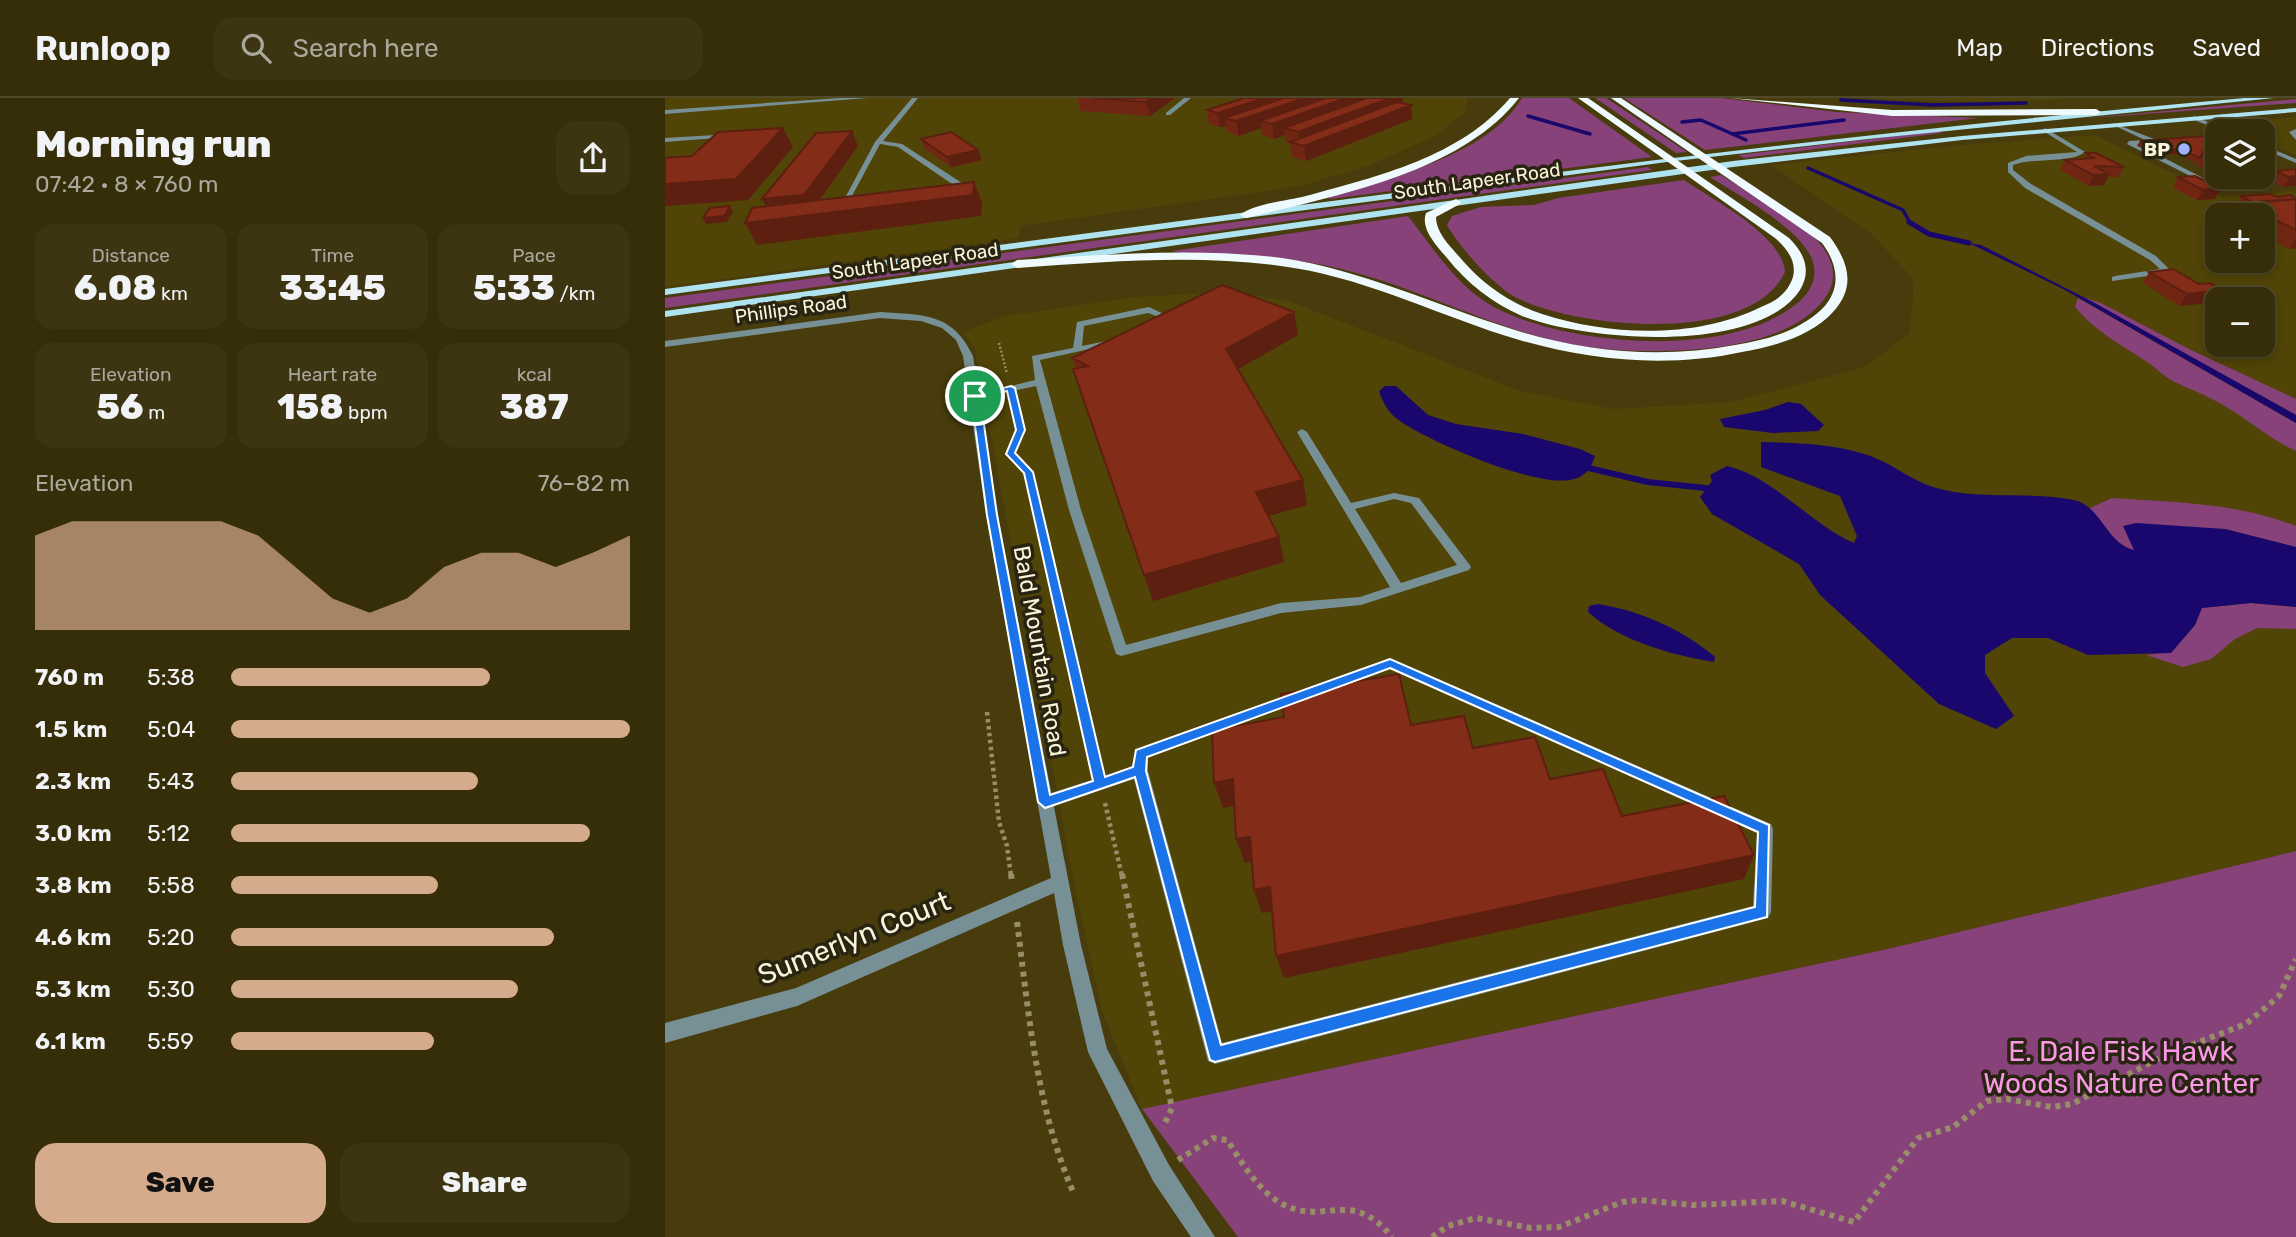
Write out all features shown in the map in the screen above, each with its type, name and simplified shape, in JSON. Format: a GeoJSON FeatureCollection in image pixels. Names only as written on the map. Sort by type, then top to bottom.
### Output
{"type":"FeatureCollection","features":[{"type":"Feature","properties":{"kind":"highway"},"geometry":{"type":"LineString","coordinates":[[1246,215],[1420,163],[1481,131],[1507,110],[1515,98]]}},
{"type":"Feature","properties":{"kind":"highway"},"geometry":{"type":"LineString","coordinates":[[1456,202],[1434,212],[1429,220],[1430,226],[1468,274],[1492,295],[1520,310],[1566,325],[1665,333],[1713,327],[1753,316],[1784,300],[1800,277],[1801,267],[1788,244],[1582,98]]}},
{"type":"Feature","properties":{"kind":"highway"},"geometry":{"type":"LineString","coordinates":[[1017,264],[1190,257],[1282,262],[1364,279],[1549,344],[1613,354],[1707,354],[1758,345],[1805,327],[1828,311],[1845,281],[1840,260],[1826,240],[1615,98]]}},
{"type":"Feature","properties":{"kind":"highway"},"geometry":{"type":"LineString","coordinates":[[1734,98],[1881,112],[2096,112]]}},
{"type":"Feature","properties":{"kind":"main road","name":"South Lapeer Road"},"geometry":{"type":"LineString","coordinates":[[665,292],[1953,125],[2274,100]]}},
{"type":"Feature","properties":{"kind":"main road"},"geometry":{"type":"LineString","coordinates":[[2274,100],[2277,106],[2292,110]]}},
{"type":"Feature","properties":{"kind":"main road","name":"South Lapeer Road"},"geometry":{"type":"LineString","coordinates":[[665,314],[1456,202],[1962,138],[2292,110]]}},
{"type":"Feature","properties":{"kind":"main road"},"geometry":{"type":"LineString","coordinates":[[1953,125],[1948,129],[1962,138]]}},
{"type":"Feature","properties":{"kind":"street"},"geometry":{"type":"LineString","coordinates":[[665,112],[865,98]]}},
{"type":"Feature","properties":{"kind":"street"},"geometry":{"type":"LineString","coordinates":[[854,208],[841,209],[878,142],[915,98]]}},
{"type":"Feature","properties":{"kind":"street"},"geometry":{"type":"LineString","coordinates":[[1168,114],[1188,98]]}},
{"type":"Feature","properties":{"kind":"street"},"geometry":{"type":"LineString","coordinates":[[2194,118],[2205,122]]}},
{"type":"Feature","properties":{"kind":"street"},"geometry":{"type":"LineString","coordinates":[[2133,123],[2171,140],[2129,143],[2205,181]]}},
{"type":"Feature","properties":{"kind":"street"},"geometry":{"type":"LineString","coordinates":[[2115,124],[2153,141]]}},
{"type":"Feature","properties":{"kind":"street"},"geometry":{"type":"LineString","coordinates":[[2045,130],[2082,152],[2076,155],[2026,158],[2010,164],[2010,171],[2028,186],[2153,258],[2166,271],[2115,279]]}},
{"type":"Feature","properties":{"kind":"street"},"geometry":{"type":"LineString","coordinates":[[2296,131],[2292,132],[2296,138]]}},
{"type":"Feature","properties":{"kind":"street"},"geometry":{"type":"LineString","coordinates":[[665,140],[744,134]]}},
{"type":"Feature","properties":{"kind":"street"},"geometry":{"type":"LineString","coordinates":[[878,142],[900,145],[959,185],[955,198],[943,199]]}},
{"type":"Feature","properties":{"kind":"street"},"geometry":{"type":"LineString","coordinates":[[2275,152],[2296,160]]}},
{"type":"Feature","properties":{"kind":"street"},"geometry":{"type":"LineString","coordinates":[[2275,170],[2287,176],[2275,177]]}},
{"type":"Feature","properties":{"kind":"street"},"geometry":{"type":"LineString","coordinates":[[1077,350],[1080,324],[1149,310],[1166,317],[1146,327]]}},
{"type":"Feature","properties":{"kind":"street","name":"Phillips Road"},"geometry":{"type":"LineString","coordinates":[[665,344],[847,318],[887,315],[922,318]]}},
{"type":"Feature","properties":{"kind":"street","name":"Bald Mountain Road"},"geometry":{"type":"LineString","coordinates":[[922,318],[945,326],[960,339],[968,356],[992,515],[1045,802],[1098,1052],[1161,1173],[1204,1237]]}},
{"type":"Feature","properties":{"kind":"street"},"geometry":{"type":"LineString","coordinates":[[1126,338],[1035,358],[1075,510],[1121,651],[1281,608],[1361,601],[1465,567],[1415,500],[1394,496],[1348,507]]}},
{"type":"Feature","properties":{"kind":"street"},"geometry":{"type":"LineString","coordinates":[[975,396],[1040,382]]}},
{"type":"Feature","properties":{"kind":"street"},"geometry":{"type":"LineString","coordinates":[[1302,432],[1398,589]]}},
{"type":"Feature","properties":{"kind":"street"},"geometry":{"type":"LineString","coordinates":[[1390,663],[1765,829],[1762,912],[1215,1054],[1140,771],[1140,754],[1390,663]]}},
{"type":"Feature","properties":{"kind":"street"},"geometry":{"type":"LineString","coordinates":[[1045,802],[1140,771]]}},
{"type":"Feature","properties":{"kind":"street","name":"Sumerlyn Court"},"geometry":{"type":"LineString","coordinates":[[665,1033],[797,997],[1060,882]]}},
{"type":"Feature","properties":{"kind":"path"},"geometry":{"type":"LineString","coordinates":[[999,344],[1021,430],[1010,454],[1029,472],[1153,1009],[1172,1108],[1163,1126],[1169,1137]]}},
{"type":"Feature","properties":{"kind":"path"},"geometry":{"type":"LineString","coordinates":[[987,712],[999,822],[1007,846],[1026,1005],[1047,1116],[1062,1171],[1074,1194]]}},
{"type":"Feature","properties":{"kind":"path"},"geometry":{"type":"LineString","coordinates":[[1432,1237],[1470,1216],[1496,1219],[1526,1229],[1552,1228],[1580,1220],[1607,1206],[1635,1200],[1691,1205],[1791,1202],[1854,1222],[1918,1138],[1953,1127],[1987,1101],[2007,1099],[2052,1107],[2072,1104],[2165,1055],[2246,1024],[2279,996],[2286,985],[2292,962],[2296,959]]}},
{"type":"Feature","properties":{"kind":"path"},"geometry":{"type":"LineString","coordinates":[[1161,1173],[1213,1138],[1227,1140],[1261,1186],[1289,1207],[1358,1208],[1380,1220],[1392,1237]]}},
{"type":"Feature","properties":{"kind":"path"},"geometry":{"type":"LineString","coordinates":[[1175,1147],[1182,1157]]}},
{"type":"Feature","properties":{"kind":"shaded area"},"geometry":{"type":"Polygon","coordinates":[[[665,98],[1468,98],[1464,113],[1435,136],[1370,165],[1301,186],[1020,226],[1019,238],[665,287],[665,98]]]}},
{"type":"Feature","properties":{"kind":"shaded area"},"geometry":{"type":"Polygon","coordinates":[[[1853,98],[2078,98],[1989,103],[1853,98]]]}},
{"type":"Feature","properties":{"kind":"shaded area"},"geometry":{"type":"Polygon","coordinates":[[[2296,117],[2296,155],[2275,146],[2275,119],[2296,117]]]}},
{"type":"Feature","properties":{"kind":"shaded area"},"geometry":{"type":"Polygon","coordinates":[[[2095,135],[2222,198],[2296,191],[2296,851],[1892,948],[1142,1109],[1102,1011],[1075,888],[975,349],[963,332],[1005,316],[1134,297],[1231,292],[1289,301],[1520,391],[1613,409],[1732,402],[1865,367],[1910,333],[1914,280],[1871,233],[1771,165],[1951,146],[2095,135]]]}},
{"type":"Feature","properties":{"kind":"shaded area"},"geometry":{"type":"Polygon","coordinates":[[[1969,243],[1981,245],[2093,302],[2296,415],[2296,423],[2065,290],[1969,243]]]}},
{"type":"Feature","properties":{"kind":"shaded area"},"geometry":{"type":"Polygon","coordinates":[[[1385,386],[1396,386],[1428,415],[1456,424],[1523,434],[1580,449],[1595,456],[1582,476],[1558,481],[1537,478],[1485,462],[1435,440],[1396,418],[1382,400],[1379,391],[1385,386]]]}},
{"type":"Feature","properties":{"kind":"shaded area"},"geometry":{"type":"Polygon","coordinates":[[[1788,402],[1801,404],[1824,425],[1818,431],[1773,433],[1724,427],[1720,419],[1765,410],[1788,402]]]}},
{"type":"Feature","properties":{"kind":"shaded area"},"geometry":{"type":"Polygon","coordinates":[[[1761,442],[1854,451],[1882,461],[1940,489],[2074,500],[2091,509],[2117,540],[2134,550],[2123,526],[2136,523],[2225,529],[2296,547],[2296,607],[2251,603],[2202,608],[2195,625],[2171,653],[2088,655],[2048,638],[2012,638],[1985,655],[1985,673],[2014,716],[1996,729],[1939,704],[1820,595],[1799,564],[1712,514],[1700,497],[1712,481],[1710,475],[1727,466],[1760,480],[1838,535],[1854,543],[1857,536],[1840,496],[1761,467],[1761,442]]]}},
{"type":"Feature","properties":{"kind":"shaded area"},"geometry":{"type":"Polygon","coordinates":[[[1598,604],[1645,616],[1675,630],[1715,657],[1714,662],[1664,651],[1615,631],[1588,612],[1589,606],[1598,604]]]}},
{"type":"Feature","properties":{"kind":"green space"},"geometry":{"type":"Polygon","coordinates":[[[1522,98],[1569,98],[1652,157],[1330,199],[1328,195],[1407,172],[1461,150],[1485,136],[1506,118],[1522,98]]]}},
{"type":"Feature","properties":{"kind":"green space"},"geometry":{"type":"Polygon","coordinates":[[[1595,98],[1606,98],[1687,152],[1676,153],[1595,98]]]}},
{"type":"Feature","properties":{"kind":"green space"},"geometry":{"type":"Polygon","coordinates":[[[1624,98],[1721,98],[1837,112],[1978,118],[1705,150],[1624,98]]]}},
{"type":"Feature","properties":{"kind":"green space"},"geometry":{"type":"Polygon","coordinates":[[[2296,99],[2296,103],[2076,119],[2296,99]]]}},
{"type":"Feature","properties":{"kind":"green space"},"geometry":{"type":"Polygon","coordinates":[[[1937,131],[1942,133],[1744,158],[1738,155],[1937,131]]]}},
{"type":"Feature","properties":{"kind":"green space"},"geometry":{"type":"Polygon","coordinates":[[[1648,167],[1652,170],[665,308],[665,298],[1648,167]]]}},
{"type":"Feature","properties":{"kind":"green space"},"geometry":{"type":"Polygon","coordinates":[[[1721,175],[1804,228],[1824,249],[1833,274],[1829,292],[1807,316],[1782,330],[1754,340],[1723,346],[1691,350],[1630,351],[1571,344],[1504,326],[1407,289],[1341,269],[1286,259],[1172,251],[1408,216],[1462,283],[1504,312],[1535,324],[1611,339],[1693,339],[1732,333],[1766,322],[1800,301],[1814,279],[1812,259],[1795,235],[1767,213],[1710,177],[1721,175]]]}},
{"type":"Feature","properties":{"kind":"green space"},"geometry":{"type":"Polygon","coordinates":[[[1684,180],[1760,232],[1781,258],[1785,272],[1766,296],[1737,312],[1701,321],[1661,324],[1579,317],[1544,309],[1517,298],[1498,285],[1469,255],[1447,225],[1452,216],[1481,207],[1534,205],[1558,198],[1684,180]]]}},
{"type":"Feature","properties":{"kind":"green space"},"geometry":{"type":"Polygon","coordinates":[[[2082,297],[2101,303],[2205,357],[2296,399],[2296,415],[2082,297]]]}},
{"type":"Feature","properties":{"kind":"green space"},"geometry":{"type":"Polygon","coordinates":[[[2078,298],[2296,423],[2296,451],[2217,402],[2169,379],[2107,336],[2075,307],[2078,298]]]}},
{"type":"Feature","properties":{"kind":"green space"},"geometry":{"type":"Polygon","coordinates":[[[2112,498],[2205,505],[2274,518],[2296,526],[2296,547],[2225,529],[2124,526],[2135,551],[2115,539],[2090,508],[2112,498]]]}},
{"type":"Feature","properties":{"kind":"green space"},"geometry":{"type":"Polygon","coordinates":[[[2251,603],[2296,607],[2296,629],[2257,628],[2235,639],[2211,659],[2183,667],[2146,655],[2171,652],[2195,625],[2201,608],[2251,603]]]}},
{"type":"Feature","properties":{"kind":"green space","name":"E. Dale Fisk Hawk Woods Nature Center"},"geometry":{"type":"Polygon","coordinates":[[[2296,851],[2296,1237],[1238,1237],[1142,1109],[1892,948],[2296,851]]]}},
{"type":"Feature","properties":{"kind":"building"},"geometry":{"type":"Polygon","coordinates":[[[1092,98],[1152,98],[1146,102],[1092,98]]]}},
{"type":"Feature","properties":{"kind":"building"},"geometry":{"type":"Polygon","coordinates":[[[1244,98],[1264,98],[1218,113],[1207,110],[1244,98]]]}},
{"type":"Feature","properties":{"kind":"building"},"geometry":{"type":"Polygon","coordinates":[[[1284,98],[1305,98],[1236,121],[1224,118],[1284,98]]]}},
{"type":"Feature","properties":{"kind":"building"},"geometry":{"type":"Polygon","coordinates":[[[1326,98],[1346,98],[1272,124],[1260,121],[1326,98]]]}},
{"type":"Feature","properties":{"kind":"building"},"geometry":{"type":"Polygon","coordinates":[[[1367,98],[1390,98],[1298,132],[1284,128],[1367,98]]]}},
{"type":"Feature","properties":{"kind":"building"},"geometry":{"type":"Polygon","coordinates":[[[1397,102],[1411,105],[1304,146],[1290,142],[1397,102]]]}},
{"type":"Feature","properties":{"kind":"building"},"geometry":{"type":"Polygon","coordinates":[[[783,128],[736,179],[665,184],[665,158],[692,156],[718,132],[783,128]]]}},
{"type":"Feature","properties":{"kind":"building"},"geometry":{"type":"Polygon","coordinates":[[[852,131],[804,195],[762,199],[816,133],[852,131]]]}},
{"type":"Feature","properties":{"kind":"building"},"geometry":{"type":"Polygon","coordinates":[[[951,132],[978,150],[947,157],[921,139],[951,132]]]}},
{"type":"Feature","properties":{"kind":"building"},"geometry":{"type":"Polygon","coordinates":[[[2205,136],[2205,150],[2200,158],[2180,149],[2160,150],[2140,141],[2205,136]]]}},
{"type":"Feature","properties":{"kind":"building"},"geometry":{"type":"Polygon","coordinates":[[[2086,153],[2096,153],[2124,167],[2094,166],[2109,174],[2093,175],[2065,160],[2094,158],[2086,153]]]}},
{"type":"Feature","properties":{"kind":"building"},"geometry":{"type":"Polygon","coordinates":[[[2296,169],[2296,176],[2289,177],[2276,171],[2296,169]]]}},
{"type":"Feature","properties":{"kind":"building"},"geometry":{"type":"Polygon","coordinates":[[[2195,176],[2205,181],[2205,189],[2212,189],[2203,190],[2178,177],[2195,176]]]}},
{"type":"Feature","properties":{"kind":"building"},"geometry":{"type":"Polygon","coordinates":[[[974,182],[973,195],[745,223],[752,208],[974,182]]]}},
{"type":"Feature","properties":{"kind":"building"},"geometry":{"type":"Polygon","coordinates":[[[2291,195],[2296,199],[2254,203],[2241,196],[2291,195]]]}},
{"type":"Feature","properties":{"kind":"building"},"geometry":{"type":"Polygon","coordinates":[[[2296,199],[2296,230],[2275,220],[2275,203],[2250,203],[2296,199]]]}},
{"type":"Feature","properties":{"kind":"building"},"geometry":{"type":"Polygon","coordinates":[[[730,206],[724,216],[703,218],[710,208],[730,206]]]}},
{"type":"Feature","properties":{"kind":"building"},"geometry":{"type":"Polygon","coordinates":[[[2173,269],[2199,284],[2210,283],[2217,287],[2205,287],[2205,292],[2187,294],[2149,272],[2173,269]]]}},
{"type":"Feature","properties":{"kind":"building"},"geometry":{"type":"Polygon","coordinates":[[[1222,285],[1294,312],[1226,349],[1303,480],[1256,492],[1279,537],[1144,575],[1073,369],[1088,366],[1072,358],[1222,285]]]}},
{"type":"Feature","properties":{"kind":"building"},"geometry":{"type":"Polygon","coordinates":[[[1399,674],[1411,725],[1464,716],[1473,748],[1535,737],[1550,779],[1603,769],[1622,816],[1724,796],[1754,855],[1276,956],[1270,887],[1254,890],[1250,837],[1236,839],[1233,779],[1214,783],[1212,730],[1284,717],[1281,694],[1399,674]]]}},
{"type":"Feature","properties":{"kind":"waterway"},"geometry":{"type":"LineString","coordinates":[[1843,98],[1841,100],[1933,105],[2026,103]]}},
{"type":"Feature","properties":{"kind":"waterway"},"geometry":{"type":"LineString","coordinates":[[1528,116],[1590,134]]}},
{"type":"Feature","properties":{"kind":"waterway"},"geometry":{"type":"LineString","coordinates":[[1682,122],[1701,120],[1732,134]]}},
{"type":"Feature","properties":{"kind":"waterway"},"geometry":{"type":"LineString","coordinates":[[1732,134],[1844,120]]}},
{"type":"Feature","properties":{"kind":"waterway"},"geometry":{"type":"LineString","coordinates":[[1732,134],[1746,140]]}},
{"type":"Feature","properties":{"kind":"waterway"},"geometry":{"type":"LineString","coordinates":[[1808,168],[1903,210],[1910,222]]}},
{"type":"Feature","properties":{"kind":"waterway"},"geometry":{"type":"LineString","coordinates":[[1910,222],[1929,234],[1969,243]]}},
{"type":"Feature","properties":{"kind":"waterway"},"geometry":{"type":"LineString","coordinates":[[1580,466],[1648,482],[1715,489]]}},
{"type":"Feature","properties":{"kind":"place","name":"BP"},"geometry":{"type":"Point","coordinates":[2184,149]}},
{"type":"Feature","properties":{"kind":"route"},"geometry":{"type":"LineString","coordinates":[[975,396],[992,515],[1045,802],[1140,771],[1140,754],[1390,663],[1765,829],[1762,912],[1215,1054],[1140,771],[1100,784],[1029,472],[1010,454],[1021,430],[1011,388],[975,396]]}}]}
